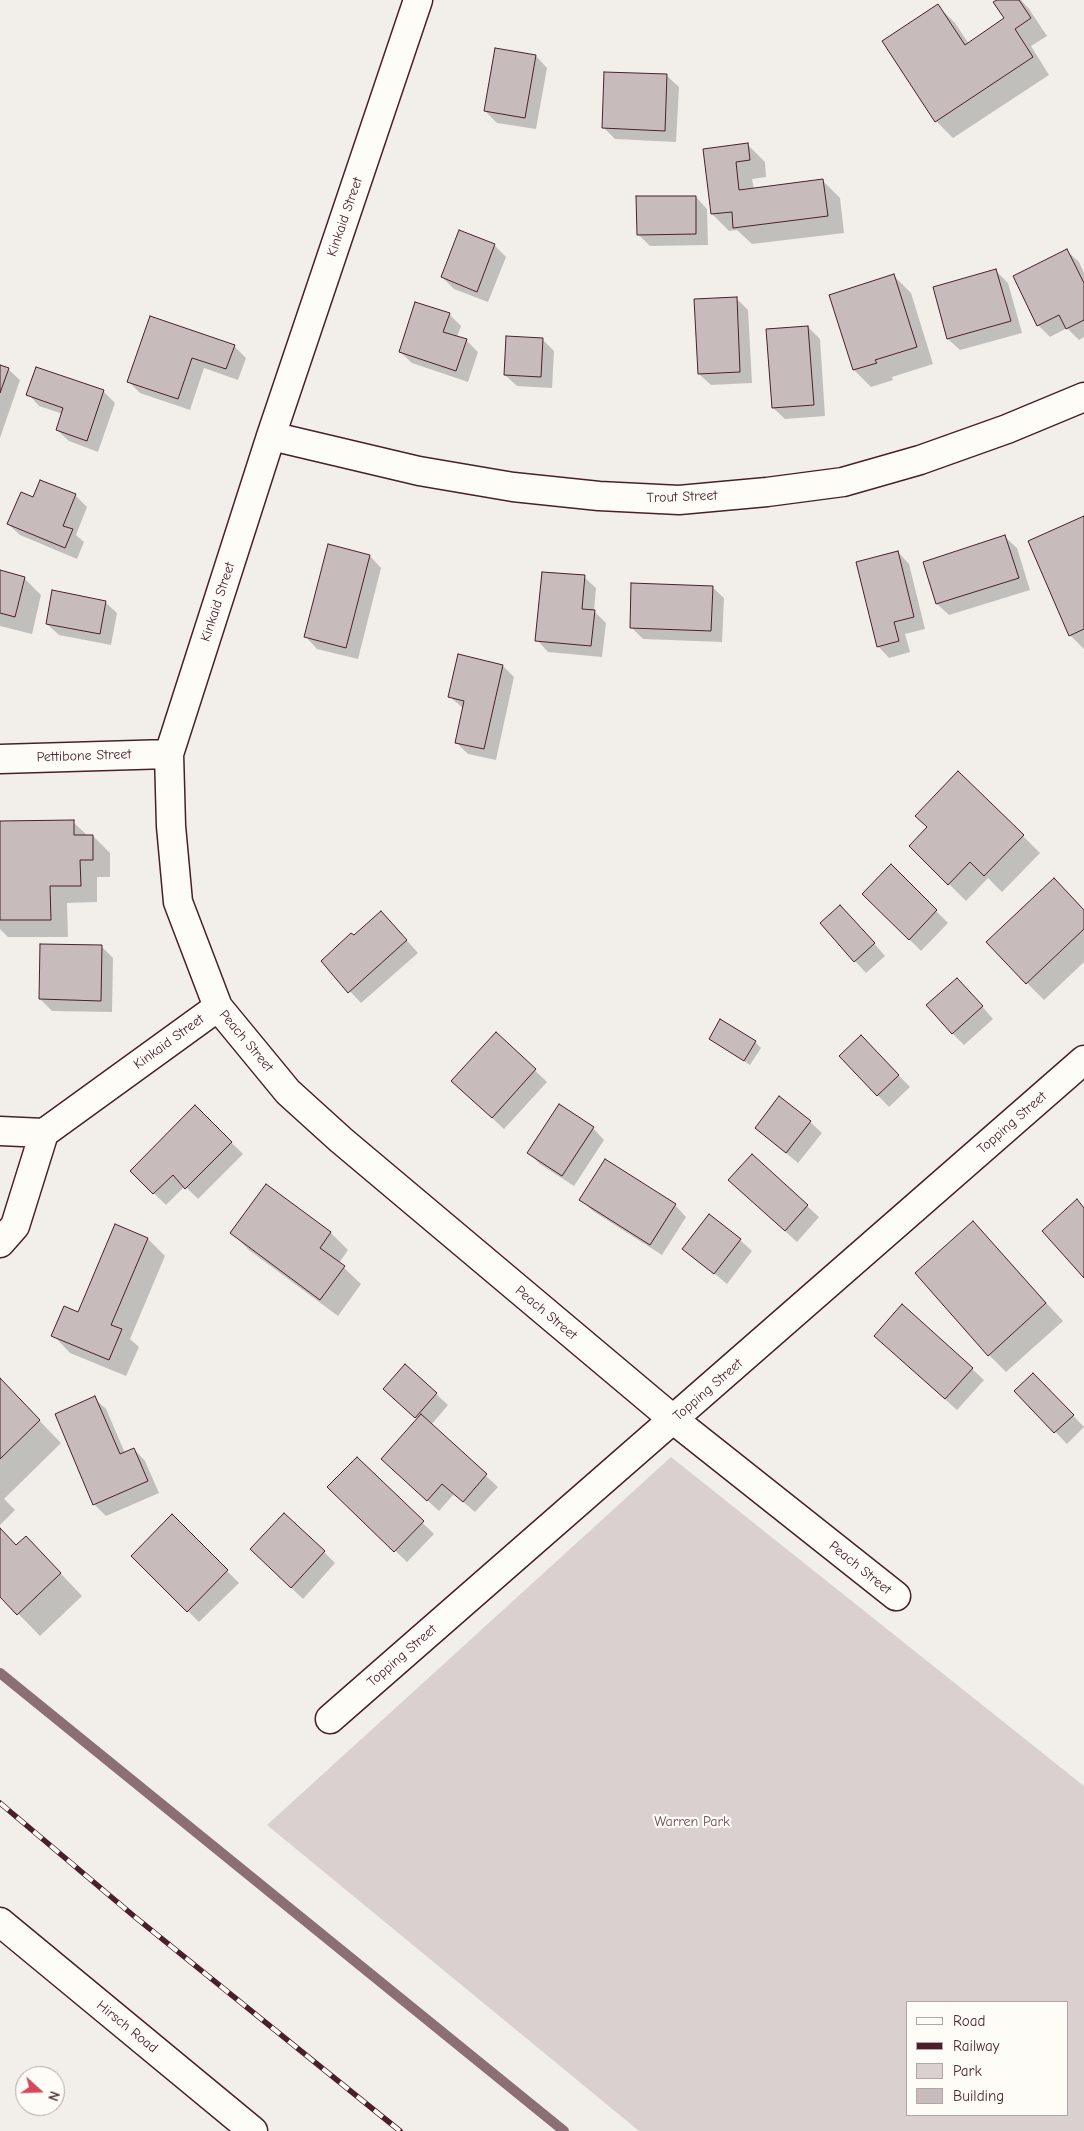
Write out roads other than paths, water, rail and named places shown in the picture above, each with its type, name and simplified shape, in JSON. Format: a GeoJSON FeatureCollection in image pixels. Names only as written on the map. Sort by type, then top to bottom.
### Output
{"type":"FeatureCollection","features":[{"type":"Feature","properties":{"kind":"street","name":"Kinkaid Street"},"geometry":{"type":"LineString","coordinates":[[44,1133],[218,1007],[178,902],[171,826],[169,754],[271,436],[418,0]]}},
{"type":"Feature","properties":{"kind":"street","name":"Trout Street"},"geometry":{"type":"LineString","coordinates":[[271,436],[419,471],[513,487],[599,496],[679,500],[767,492],[843,482],[920,460],[1007,429],[1084,397]]}},
{"type":"Feature","properties":{"kind":"street","name":"Pettibone Street"},"geometry":{"type":"LineString","coordinates":[[0,759],[169,754]]}},
{"type":"Feature","properties":{"kind":"street","name":"Peach Street"},"geometry":{"type":"LineString","coordinates":[[218,1007],[288,1092],[341,1140],[674,1420],[896,1596]]}},
{"type":"Feature","properties":{"kind":"street","name":"Topping Street"},"geometry":{"type":"LineString","coordinates":[[330,1719],[1084,1060]]}},
{"type":"Feature","properties":{"kind":"street"},"geometry":{"type":"LineString","coordinates":[[0,1131],[44,1133],[15,1226],[0,1243]]}},
{"type":"Feature","properties":{"kind":"street","name":"Hirsch Road"},"geometry":{"type":"LineString","coordinates":[[0,1922],[253,2131]]}},
{"type":"Feature","properties":{"kind":"waterway"},"geometry":{"type":"LineString","coordinates":[[0,1673],[564,2131]]}},
{"type":"Feature","properties":{"kind":"railway"},"geometry":{"type":"LineString","coordinates":[[0,1803],[135,1917],[400,2131]]}},
{"type":"Feature","properties":{"kind":"park label","name":"Warren Park"},"geometry":{"type":"Point","coordinates":[692,1822]}}]}
